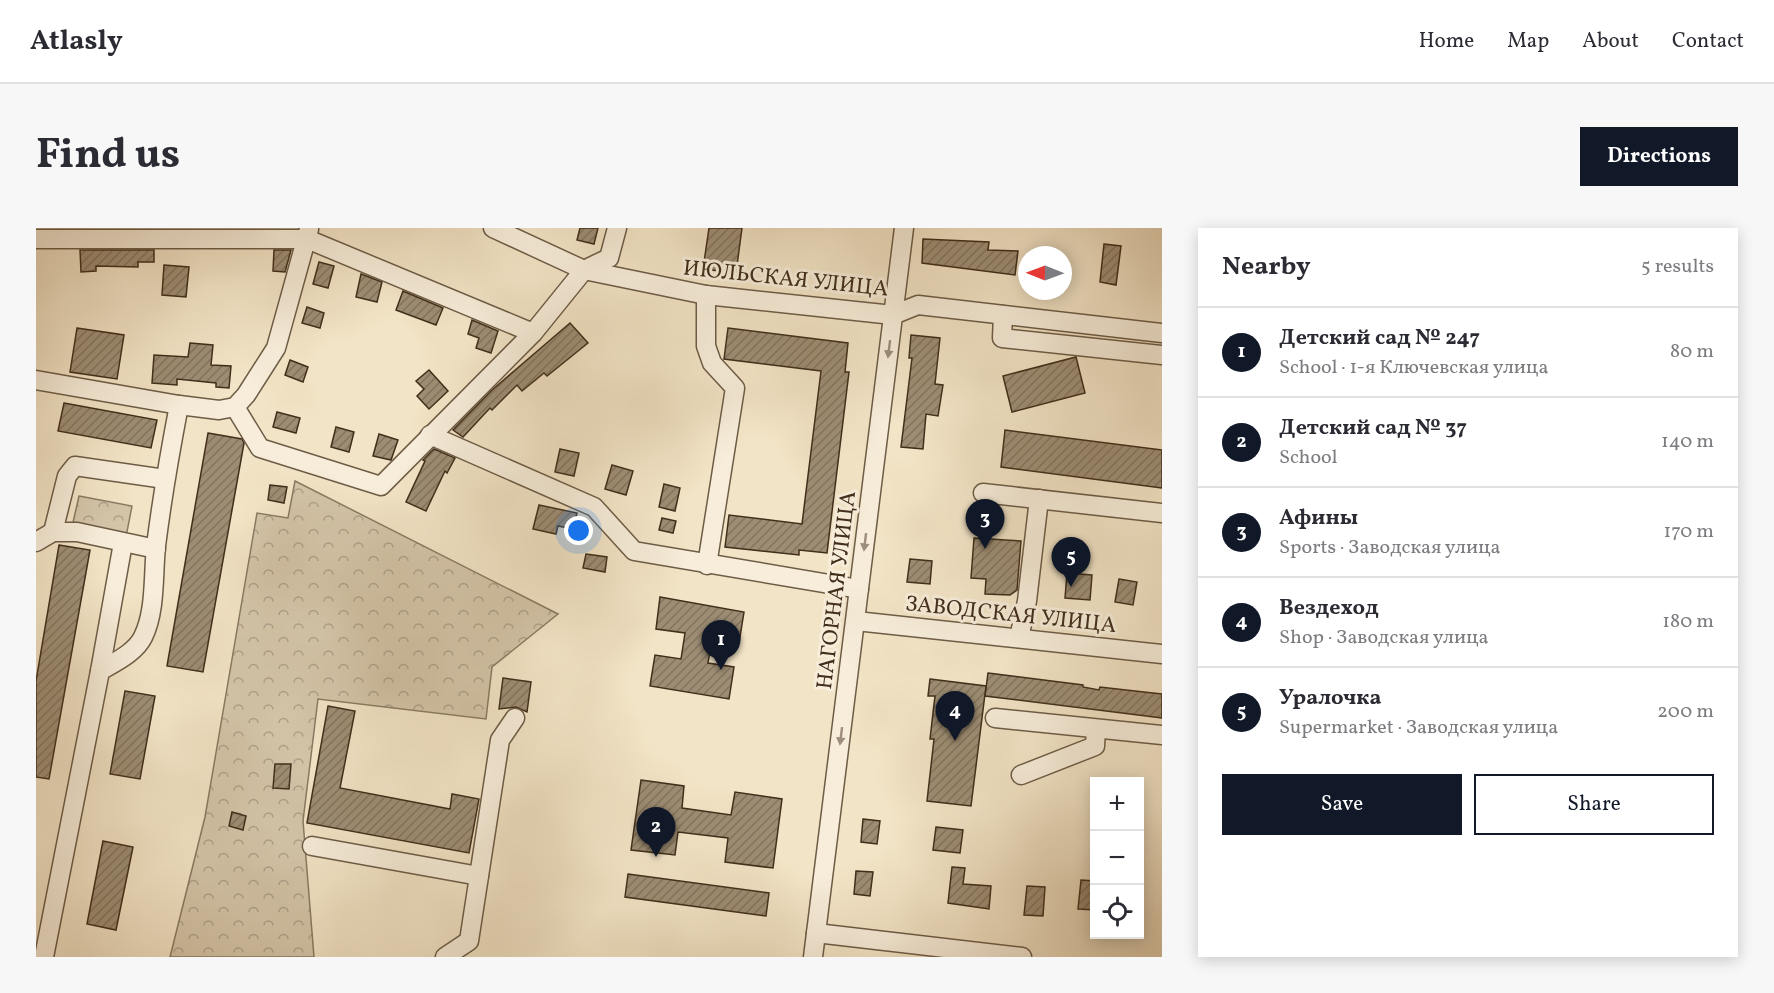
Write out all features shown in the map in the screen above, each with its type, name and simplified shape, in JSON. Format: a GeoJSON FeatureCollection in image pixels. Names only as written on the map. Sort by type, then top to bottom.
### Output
{"type":"FeatureCollection","features":[{"type":"Feature","properties":{"kind":"street","name":"ИЮЛЬСКАЯ УЛИЦА"},"geometry":{"type":"LineString","coordinates":[[493,228],[584,270],[706,295],[893,315],[918,305],[1162,333]]}},
{"type":"Feature","properties":{"kind":"street"},"geometry":{"type":"LineString","coordinates":[[236,407],[260,448],[381,486],[533,333],[584,270],[609,258],[617,228]]}},
{"type":"Feature","properties":{"kind":"street","name":"НАГОРНАЯ УЛИЦА"},"geometry":{"type":"LineString","coordinates":[[813,957],[904,228]]}},
{"type":"Feature","properties":{"kind":"street"},"geometry":{"type":"LineString","coordinates":[[36,240],[308,233],[533,333]]}},
{"type":"Feature","properties":{"kind":"street"},"geometry":{"type":"LineString","coordinates":[[36,380],[179,405],[219,410],[236,407],[276,348],[308,233]]}},
{"type":"Feature","properties":{"kind":"street"},"geometry":{"type":"LineString","coordinates":[[706,295],[706,346],[712,363],[735,388],[707,565]]}},
{"type":"Feature","properties":{"kind":"street"},"geometry":{"type":"LineString","coordinates":[[1003,315],[1002,338],[1162,355]]}},
{"type":"Feature","properties":{"kind":"street"},"geometry":{"type":"LineString","coordinates":[[1117,350],[1121,328]]}},
{"type":"Feature","properties":{"kind":"street"},"geometry":{"type":"LineString","coordinates":[[100,670],[130,652],[143,636],[154,589],[156,549],[165,479],[179,405]]}},
{"type":"Feature","properties":{"kind":"street"},"geometry":{"type":"LineString","coordinates":[[430,435],[594,507],[633,551],[859,589]]}},
{"type":"Feature","properties":{"kind":"street"},"geometry":{"type":"LineString","coordinates":[[53,532],[67,476],[75,466],[165,479]]}},
{"type":"Feature","properties":{"kind":"street"},"geometry":{"type":"LineString","coordinates":[[983,493],[1162,513]]}},
{"type":"Feature","properties":{"kind":"street"},"geometry":{"type":"LineString","coordinates":[[1019,638],[1027,601],[1039,499]]}},
{"type":"Feature","properties":{"kind":"street"},"geometry":{"type":"LineString","coordinates":[[36,542],[53,532],[77,532],[156,549]]}},
{"type":"Feature","properties":{"kind":"street"},"geometry":{"type":"LineString","coordinates":[[44,957],[123,543]]}},
{"type":"Feature","properties":{"kind":"street","name":"ЗАВОДСКАЯ УЛИЦА"},"geometry":{"type":"LineString","coordinates":[[856,621],[1162,654]]}},
{"type":"Feature","properties":{"kind":"street"},"geometry":{"type":"LineString","coordinates":[[445,957],[469,941],[500,740],[515,718]]}},
{"type":"Feature","properties":{"kind":"street"},"geometry":{"type":"LineString","coordinates":[[995,718],[1162,735]]}},
{"type":"Feature","properties":{"kind":"street"},"geometry":{"type":"LineString","coordinates":[[1021,776],[1095,746],[1096,729]]}},
{"type":"Feature","properties":{"kind":"street"},"geometry":{"type":"LineString","coordinates":[[312,846],[479,876]]}},
{"type":"Feature","properties":{"kind":"street"},"geometry":{"type":"LineString","coordinates":[[816,933],[1022,957]]}},
{"type":"Feature","properties":{"kind":"green space"},"geometry":{"type":"Polygon","coordinates":[[[295,481],[558,614],[492,667],[486,719],[318,699],[303,821],[314,957],[170,957],[205,817],[257,513],[288,518],[295,481]]]}},
{"type":"Feature","properties":{"kind":"green space"},"geometry":{"type":"Polygon","coordinates":[[[79,496],[132,506],[126,537],[72,527],[79,496]]]}},
{"type":"Feature","properties":{"kind":"building"},"geometry":{"type":"Polygon","coordinates":[[[580,228],[598,228],[594,244],[577,240],[580,228]]]}},
{"type":"Feature","properties":{"kind":"building"},"geometry":{"type":"Polygon","coordinates":[[[709,228],[742,228],[736,273],[703,269],[709,228]]]}},
{"type":"Feature","properties":{"kind":"building"},"geometry":{"type":"Polygon","coordinates":[[[923,239],[989,242],[988,250],[1018,251],[1015,275],[922,263],[923,239]]]}},
{"type":"Feature","properties":{"kind":"building"},"geometry":{"type":"Polygon","coordinates":[[[1104,244],[1121,246],[1116,285],[1100,282],[1104,244]]]}},
{"type":"Feature","properties":{"kind":"building"},"geometry":{"type":"Polygon","coordinates":[[[80,250],[154,250],[154,262],[138,262],[138,267],[96,266],[96,271],[81,272],[80,250]]]}},
{"type":"Feature","properties":{"kind":"building"},"geometry":{"type":"Polygon","coordinates":[[[274,250],[291,250],[285,272],[273,271],[274,250]]]}},
{"type":"Feature","properties":{"kind":"building"},"geometry":{"type":"Polygon","coordinates":[[[319,262],[334,266],[328,288],[313,284],[319,262]]]}},
{"type":"Feature","properties":{"kind":"building"},"geometry":{"type":"Polygon","coordinates":[[[164,265],[189,267],[186,297],[162,295],[164,265]]]}},
{"type":"Feature","properties":{"kind":"building"},"geometry":{"type":"Polygon","coordinates":[[[361,274],[382,282],[377,302],[356,297],[361,274]]]}},
{"type":"Feature","properties":{"kind":"building"},"geometry":{"type":"Polygon","coordinates":[[[403,291],[443,308],[436,325],[396,310],[403,291]]]}},
{"type":"Feature","properties":{"kind":"building"},"geometry":{"type":"Polygon","coordinates":[[[307,307],[324,313],[320,328],[302,323],[307,307]]]}},
{"type":"Feature","properties":{"kind":"building"},"geometry":{"type":"Polygon","coordinates":[[[472,320],[498,331],[491,353],[476,348],[479,338],[468,334],[472,320]]]}},
{"type":"Feature","properties":{"kind":"building"},"geometry":{"type":"Polygon","coordinates":[[[570,323],[588,343],[547,376],[544,373],[522,391],[517,385],[492,410],[490,408],[463,437],[453,430],[492,390],[570,323]]]}},
{"type":"Feature","properties":{"kind":"building"},"geometry":{"type":"Polygon","coordinates":[[[77,328],[124,335],[117,379],[70,372],[77,328]]]}},
{"type":"Feature","properties":{"kind":"building"},"geometry":{"type":"Polygon","coordinates":[[[728,328],[848,343],[845,372],[849,372],[827,553],[799,550],[799,555],[725,547],[729,515],[802,524],[821,371],[724,359],[728,328]]]}},
{"type":"Feature","properties":{"kind":"building"},"geometry":{"type":"Polygon","coordinates":[[[911,335],[940,338],[935,384],[943,385],[938,416],[926,414],[923,449],[901,447],[912,358],[909,358],[911,335]]]}},
{"type":"Feature","properties":{"kind":"building"},"geometry":{"type":"Polygon","coordinates":[[[190,343],[213,345],[211,365],[231,366],[229,388],[216,387],[216,383],[177,379],[177,385],[152,383],[154,355],[188,357],[190,343]]]}},
{"type":"Feature","properties":{"kind":"building"},"geometry":{"type":"Polygon","coordinates":[[[1076,357],[1085,393],[1012,412],[1003,376],[1076,357]]]}},
{"type":"Feature","properties":{"kind":"building"},"geometry":{"type":"Polygon","coordinates":[[[290,360],[308,367],[303,382],[285,375],[290,360]]]}},
{"type":"Feature","properties":{"kind":"building"},"geometry":{"type":"Polygon","coordinates":[[[429,370],[448,391],[429,409],[417,396],[424,389],[416,381],[429,370]]]}},
{"type":"Feature","properties":{"kind":"building"},"geometry":{"type":"Polygon","coordinates":[[[64,403],[157,420],[151,448],[58,431],[64,403]]]}},
{"type":"Feature","properties":{"kind":"building"},"geometry":{"type":"Polygon","coordinates":[[[277,412],[300,418],[296,433],[273,427],[277,412]]]}},
{"type":"Feature","properties":{"kind":"building"},"geometry":{"type":"Polygon","coordinates":[[[336,427],[354,432],[349,452],[331,447],[336,427]]]}},
{"type":"Feature","properties":{"kind":"building"},"geometry":{"type":"Polygon","coordinates":[[[1005,430],[1162,450],[1162,488],[1001,467],[1005,430]]]}},
{"type":"Feature","properties":{"kind":"building"},"geometry":{"type":"Polygon","coordinates":[[[208,433],[242,439],[244,443],[203,672],[167,666],[208,433]]]}},
{"type":"Feature","properties":{"kind":"building"},"geometry":{"type":"Polygon","coordinates":[[[379,434],[398,440],[391,460],[373,456],[379,434]]]}},
{"type":"Feature","properties":{"kind":"building"},"geometry":{"type":"Polygon","coordinates":[[[434,449],[455,458],[447,473],[445,471],[426,511],[406,502],[425,461],[423,460],[434,449]]]}},
{"type":"Feature","properties":{"kind":"building"},"geometry":{"type":"Polygon","coordinates":[[[560,449],[579,453],[574,476],[555,472],[560,449]]]}},
{"type":"Feature","properties":{"kind":"building"},"geometry":{"type":"Polygon","coordinates":[[[612,465],[633,471],[626,495],[605,489],[612,465]]]}},
{"type":"Feature","properties":{"kind":"building"},"geometry":{"type":"Polygon","coordinates":[[[664,484],[680,488],[675,511],[659,507],[664,484]]]}},
{"type":"Feature","properties":{"kind":"building"},"geometry":{"type":"Polygon","coordinates":[[[270,485],[287,487],[284,503],[268,500],[270,485]]]}},
{"type":"Feature","properties":{"kind":"building"},"geometry":{"type":"Polygon","coordinates":[[[539,505],[577,513],[573,529],[558,526],[556,534],[533,529],[539,505]]]}},
{"type":"Feature","properties":{"kind":"building"},"geometry":{"type":"Polygon","coordinates":[[[662,518],[676,521],[673,533],[659,530],[662,518]]]}},
{"type":"Feature","properties":{"kind":"building"},"geometry":{"type":"Polygon","coordinates":[[[974,538],[1021,541],[1017,590],[1010,595],[985,594],[986,579],[971,578],[974,538]]]}},
{"type":"Feature","properties":{"kind":"building"},"geometry":{"type":"Polygon","coordinates":[[[59,545],[90,550],[49,779],[36,777],[36,681],[59,545]]]}},
{"type":"Feature","properties":{"kind":"building"},"geometry":{"type":"Polygon","coordinates":[[[586,554],[607,557],[605,572],[583,568],[586,554]]]}},
{"type":"Feature","properties":{"kind":"building"},"geometry":{"type":"Polygon","coordinates":[[[910,559],[932,561],[930,584],[907,582],[910,559]]]}},
{"type":"Feature","properties":{"kind":"building"},"geometry":{"type":"Polygon","coordinates":[[[1067,573],[1092,575],[1090,600],[1065,598],[1067,573]]]}},
{"type":"Feature","properties":{"kind":"building"},"geometry":{"type":"Polygon","coordinates":[[[1119,579],[1137,582],[1133,605],[1115,602],[1119,579]]]}},
{"type":"Feature","properties":{"kind":"building"},"geometry":{"type":"Polygon","coordinates":[[[660,597],[744,612],[739,643],[712,639],[708,663],[734,667],[729,699],[650,686],[655,655],[681,659],[685,633],[656,629],[660,597]]]}},
{"type":"Feature","properties":{"kind":"building"},"geometry":{"type":"Polygon","coordinates":[[[988,673],[1083,685],[1083,687],[1099,690],[1100,687],[1162,694],[1162,718],[985,696],[988,673]]]}},
{"type":"Feature","properties":{"kind":"building"},"geometry":{"type":"Polygon","coordinates":[[[503,678],[531,682],[527,712],[516,707],[499,709],[503,678]]]}},
{"type":"Feature","properties":{"kind":"building"},"geometry":{"type":"Polygon","coordinates":[[[930,679],[986,686],[971,806],[927,801],[934,739],[930,739],[935,696],[928,696],[930,679]]]}},
{"type":"Feature","properties":{"kind":"building"},"geometry":{"type":"Polygon","coordinates":[[[125,691],[155,696],[140,779],[110,774],[125,691]]]}},
{"type":"Feature","properties":{"kind":"building"},"geometry":{"type":"Polygon","coordinates":[[[328,706],[355,711],[340,788],[450,809],[452,794],[479,799],[469,853],[307,823],[328,706]]]}},
{"type":"Feature","properties":{"kind":"building"},"geometry":{"type":"Polygon","coordinates":[[[275,764],[291,764],[289,789],[273,788],[275,764]]]}},
{"type":"Feature","properties":{"kind":"building"},"geometry":{"type":"Polygon","coordinates":[[[641,780],[684,786],[682,808],[731,815],[735,792],[782,799],[773,868],[725,862],[728,838],[678,832],[675,855],[631,850],[641,780]]]}},
{"type":"Feature","properties":{"kind":"building"},"geometry":{"type":"Polygon","coordinates":[[[232,812],[246,816],[243,830],[229,826],[232,812]]]}},
{"type":"Feature","properties":{"kind":"building"},"geometry":{"type":"Polygon","coordinates":[[[863,819],[880,821],[877,844],[861,842],[863,819]]]}},
{"type":"Feature","properties":{"kind":"building"},"geometry":{"type":"Polygon","coordinates":[[[936,827],[963,830],[960,853],[933,850],[936,827]]]}},
{"type":"Feature","properties":{"kind":"building"},"geometry":{"type":"Polygon","coordinates":[[[103,841],[133,847],[116,930],[87,924],[103,841]]]}},
{"type":"Feature","properties":{"kind":"building"},"geometry":{"type":"Polygon","coordinates":[[[952,867],[965,868],[963,884],[991,886],[989,909],[948,903],[952,867]]]}},
{"type":"Feature","properties":{"kind":"building"},"geometry":{"type":"Polygon","coordinates":[[[856,871],[873,872],[870,896],[854,894],[856,871]]]}},
{"type":"Feature","properties":{"kind":"building"},"geometry":{"type":"Polygon","coordinates":[[[628,874],[769,893],[766,916],[625,897],[628,874]]]}},
{"type":"Feature","properties":{"kind":"building"},"geometry":{"type":"Polygon","coordinates":[[[1081,880],[1090,881],[1090,910],[1078,909],[1081,880]]]}},
{"type":"Feature","properties":{"kind":"building"},"geometry":{"type":"Polygon","coordinates":[[[1027,886],[1045,887],[1043,916],[1024,915],[1027,886]]]}},
{"type":"Feature","properties":{"kind":"place","name":"Афины"},"geometry":{"type":"Point","coordinates":[985,549]}},
{"type":"Feature","properties":{"kind":"place","name":"Уралочка"},"geometry":{"type":"Point","coordinates":[1071,587]}},
{"type":"Feature","properties":{"kind":"place","name":"Детский сад № 247"},"geometry":{"type":"Point","coordinates":[721,670]}},
{"type":"Feature","properties":{"kind":"place","name":"Вездеход"},"geometry":{"type":"Point","coordinates":[955,741]}},
{"type":"Feature","properties":{"kind":"place","name":"Детский сад № 37"},"geometry":{"type":"Point","coordinates":[656,857]}}]}
